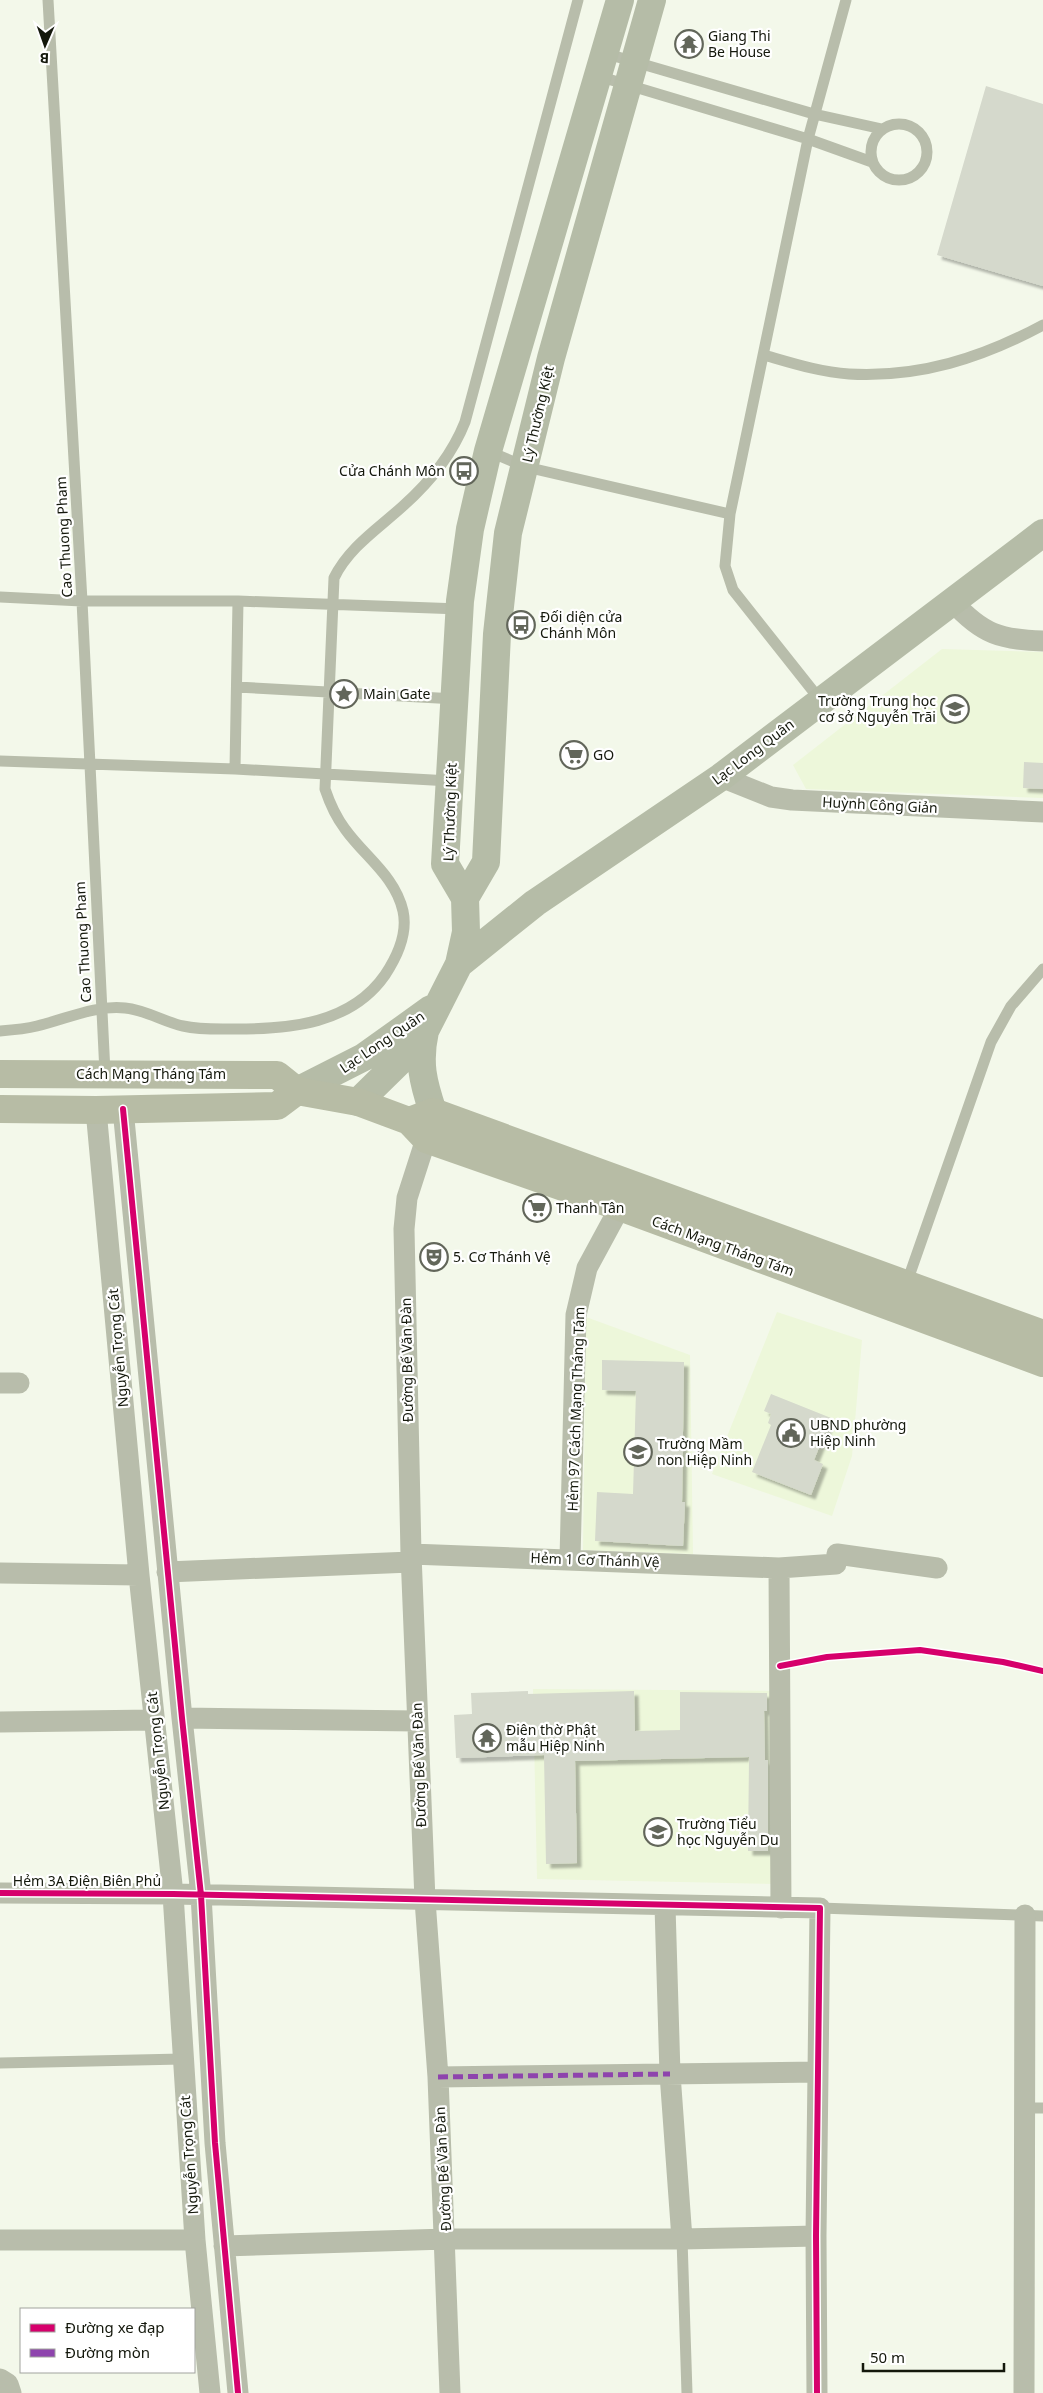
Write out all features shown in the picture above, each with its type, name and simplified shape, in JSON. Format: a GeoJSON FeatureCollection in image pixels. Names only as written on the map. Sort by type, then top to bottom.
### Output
{"type":"FeatureCollection","features":[{"type":"Feature","properties":{"kind":"main road","name":"Lý Thường Kiệt"},"geometry":{"type":"LineString","coordinates":[[620,0],[488,451],[470,529],[460,608],[445,864],[465,898],[486,862],[501,592],[508,533],[526,467],[551,358],[652,0]]}},
{"type":"Feature","properties":{"kind":"main road","name":"Lạc Long Quân"},"geometry":{"type":"LineString","coordinates":[[459,964],[534,903],[721,777],[1043,534]]}},
{"type":"Feature","properties":{"kind":"main road","name":"Lạc Long Quân"},"geometry":{"type":"LineString","coordinates":[[358,1102],[407,1054],[426,1029],[459,964],[466,932],[465,898]]}},
{"type":"Feature","properties":{"kind":"main road","name":"Lạc Long Quân"},"geometry":{"type":"LineString","coordinates":[[297,1091],[364,1057],[439,1004]]}},
{"type":"Feature","properties":{"kind":"main road"},"geometry":{"type":"LineString","coordinates":[[423,1124],[420,1057],[426,1029]]}},
{"type":"Feature","properties":{"kind":"main road"},"geometry":{"type":"LineString","coordinates":[[106,1073],[109,1110]]}},
{"type":"Feature","properties":{"kind":"main road","name":"Cách Mạng Tháng Tám"},"geometry":{"type":"LineString","coordinates":[[0,1074],[278,1075],[297,1091],[358,1102],[906,1285],[1043,1334]]}},
{"type":"Feature","properties":{"kind":"main road"},"geometry":{"type":"LineString","coordinates":[[0,1109],[109,1110],[277,1106],[297,1091]]}},
{"type":"Feature","properties":{"kind":"main road","name":"Cách Mạng Tháng Tám"},"geometry":{"type":"LineString","coordinates":[[423,1124],[620,1207],[1043,1363]]}},
{"type":"Feature","properties":{"kind":"street"},"geometry":{"type":"LineString","coordinates":[[953,602],[973,622],[989,633],[1000,637],[1043,641]]}},
{"type":"Feature","properties":{"kind":"street","name":"Huỳnh Công Giản"},"geometry":{"type":"LineString","coordinates":[[721,777],[761,794],[792,800],[1043,812]]}},
{"type":"Feature","properties":{"kind":"street"},"geometry":{"type":"LineString","coordinates":[[109,1110],[167,1572],[202,1894],[215,2143],[238,2393]]}},
{"type":"Feature","properties":{"kind":"street","name":"Nguyễn Trọng Cát"},"geometry":{"type":"LineString","coordinates":[[109,1110],[139,1575],[173,1894],[195,2240],[210,2393]]}},
{"type":"Feature","properties":{"kind":"street","name":"Đường Bế Văn Đàn"},"geometry":{"type":"LineString","coordinates":[[423,1124],[407,1198],[404,1228],[411,1558],[425,1900],[438,2077],[446,2239],[450,2393]]}},
{"type":"Feature","properties":{"kind":"street","name":"Hẻm 97 Cách Mạng Tháng Tám"},"geometry":{"type":"LineString","coordinates":[[570,1559],[576,1315],[587,1268],[620,1207]]}},
{"type":"Feature","properties":{"kind":"street","name":"Hẻm 1 Cơ Thánh Vệ"},"geometry":{"type":"LineString","coordinates":[[167,1572],[411,1558],[570,1559],[779,1568],[836,1564],[837,1554],[937,1568]]}},
{"type":"Feature","properties":{"kind":"street"},"geometry":{"type":"LineString","coordinates":[[779,1568],[780,1908]]}},
{"type":"Feature","properties":{"kind":"street"},"geometry":{"type":"LineString","coordinates":[[0,1573],[139,1575]]}},
{"type":"Feature","properties":{"kind":"street"},"geometry":{"type":"LineString","coordinates":[[182,1718],[418,1721]]}},
{"type":"Feature","properties":{"kind":"street"},"geometry":{"type":"LineString","coordinates":[[0,1722],[154,1720]]}},
{"type":"Feature","properties":{"kind":"street","name":"Hẻm 3A Điện Biên Phủ"},"geometry":{"type":"LineString","coordinates":[[0,1893],[202,1894],[665,1906],[820,1908]]}},
{"type":"Feature","properties":{"kind":"street"},"geometry":{"type":"LineString","coordinates":[[665,1906],[670,2074],[682,2239]]}},
{"type":"Feature","properties":{"kind":"street"},"geometry":{"type":"LineString","coordinates":[[817,2393],[816,2236],[820,1908]]}},
{"type":"Feature","properties":{"kind":"street"},"geometry":{"type":"LineString","coordinates":[[1024,2393],[1033,2108],[1034,1915]]}},
{"type":"Feature","properties":{"kind":"street"},"geometry":{"type":"LineString","coordinates":[[438,2077],[818,2072]]}},
{"type":"Feature","properties":{"kind":"street"},"geometry":{"type":"LineString","coordinates":[[224,2246],[446,2239],[682,2239],[816,2236]]}},
{"type":"Feature","properties":{"kind":"street"},"geometry":{"type":"LineString","coordinates":[[0,2240],[195,2240]]}},
{"type":"Feature","properties":{"kind":"street"},"geometry":{"type":"LineString","coordinates":[[0,2379],[8,2384],[10,2393]]}},
{"type":"Feature","properties":{"kind":"lane","name":"Cao Thuong Pham"},"geometry":{"type":"LineString","coordinates":[[48,0],[82,601],[106,1073]]}},
{"type":"Feature","properties":{"kind":"lane"},"geometry":{"type":"LineString","coordinates":[[0,1031],[38,1026],[86,1010],[125,1008],[182,1026],[204,1029],[252,1029],[299,1026],[357,1004],[378,984],[400,949],[404,913],[398,895],[384,873],[345,830],[330,806],[325,789],[334,578],[341,564],[371,532],[420,490],[447,459],[457,442],[465,422],[578,0]]}},
{"type":"Feature","properties":{"kind":"lane"},"geometry":{"type":"LineString","coordinates":[[821,701],[733,590],[725,566],[730,514],[808,139],[846,0]]}},
{"type":"Feature","properties":{"kind":"lane"},"geometry":{"type":"LineString","coordinates":[[601,65],[872,162]]}},
{"type":"Feature","properties":{"kind":"lane"},"geometry":{"type":"LineString","coordinates":[[601,65],[630,74],[882,129]]}},
{"type":"Feature","properties":{"kind":"lane"},"geometry":{"type":"LineString","coordinates":[[893,124],[905,124],[916,129],[924,138],[928,149],[927,161],[921,172],[911,179],[899,181],[888,179],[878,172],[872,162],[870,150],[874,138],[882,129],[893,124]]}},
{"type":"Feature","properties":{"kind":"lane"},"geometry":{"type":"LineString","coordinates":[[764,355],[815,369],[848,374],[895,374],[930,370],[966,360],[1043,325]]}},
{"type":"Feature","properties":{"kind":"lane"},"geometry":{"type":"LineString","coordinates":[[488,451],[526,467],[730,514]]}},
{"type":"Feature","properties":{"kind":"lane"},"geometry":{"type":"LineString","coordinates":[[0,597],[82,601],[238,601],[460,608]]}},
{"type":"Feature","properties":{"kind":"lane"},"geometry":{"type":"LineString","coordinates":[[235,769],[238,601]]}},
{"type":"Feature","properties":{"kind":"lane"},"geometry":{"type":"LineString","coordinates":[[236,687],[456,699]]}},
{"type":"Feature","properties":{"kind":"lane"},"geometry":{"type":"LineString","coordinates":[[0,761],[235,769],[450,781]]}},
{"type":"Feature","properties":{"kind":"lane"},"geometry":{"type":"LineString","coordinates":[[906,1285],[991,1042],[1011,1006],[1043,969]]}},
{"type":"Feature","properties":{"kind":"lane"},"geometry":{"type":"LineString","coordinates":[[820,1908],[1034,1915]]}},
{"type":"Feature","properties":{"kind":"lane"},"geometry":{"type":"LineString","coordinates":[[0,2063],[182,2059]]}},
{"type":"Feature","properties":{"kind":"lane"},"geometry":{"type":"LineString","coordinates":[[682,2239],[688,2393]]}},
{"type":"Feature","properties":{"kind":"shaded area","name":"Trường Trung học cơ sở Nguyễn Trãi"},"geometry":{"type":"Polygon","coordinates":[[[942,649],[1043,652],[1043,798],[806,789],[793,765],[942,649]]]}},
{"type":"Feature","properties":{"kind":"shaded area","name":"UBND phường Hiệp Ninh"},"geometry":{"type":"Polygon","coordinates":[[[777,1312],[862,1340],[852,1456],[832,1516],[712,1474],[777,1312]]]}},
{"type":"Feature","properties":{"kind":"shaded area","name":"Trường Mầm non Hiệp Ninh"},"geometry":{"type":"Polygon","coordinates":[[[586,1317],[690,1355],[693,1554],[583,1550],[586,1317]]]}},
{"type":"Feature","properties":{"kind":"shaded area","name":"Trường Tiểu học Nguyễn Du"},"geometry":{"type":"Polygon","coordinates":[[[533,1689],[781,1691],[780,1884],[537,1879],[533,1689]]]}},
{"type":"Feature","properties":{"kind":"building"},"geometry":{"type":"Polygon","coordinates":[[[986,86],[1043,104],[1043,286],[937,255],[986,86]]]}},
{"type":"Feature","properties":{"kind":"building"},"geometry":{"type":"Polygon","coordinates":[[[1024,762],[1043,763],[1043,789],[1023,788],[1024,762]]]}},
{"type":"Feature","properties":{"kind":"building"},"geometry":{"type":"Polygon","coordinates":[[[602,1360],[684,1362],[682,1502],[685,1502],[683,1546],[595,1541],[597,1492],[633,1494],[636,1391],[602,1390],[602,1360]]]}},
{"type":"Feature","properties":{"kind":"building"},"geometry":{"type":"Polygon","coordinates":[[[771,1394],[831,1418],[814,1460],[823,1464],[811,1495],[752,1472],[771,1425],[768,1423],[771,1414],[764,1411],[771,1394]]]}},
{"type":"Feature","properties":{"kind":"building"},"geometry":{"type":"Polygon","coordinates":[[[528,1691],[528,1694],[634,1691],[635,1731],[680,1730],[680,1692],[767,1693],[767,1711],[764,1711],[765,1760],[768,1760],[768,1851],[748,1851],[749,1757],[575,1761],[577,1863],[546,1864],[544,1755],[456,1758],[454,1715],[472,1714],[471,1693],[528,1691]]]}},
{"type":"Feature","properties":{"kind":"marked path"},"geometry":{"type":"LineString","coordinates":[[438,2077],[670,2074]]}},
{"type":"Feature","properties":{"kind":"cycle path"},"geometry":{"type":"LineString","coordinates":[[123,1109],[201,1895],[215,2143],[238,2393]]}},
{"type":"Feature","properties":{"kind":"cycle path"},"geometry":{"type":"LineString","coordinates":[[780,1666],[827,1657],[920,1650],[1003,1662],[1043,1671]]}},
{"type":"Feature","properties":{"kind":"cycle path"},"geometry":{"type":"LineString","coordinates":[[0,1893],[173,1894],[820,1908],[816,2236],[817,2393]]}},
{"type":"Feature","properties":{"kind":"place","name":"Giang Thi Be House"},"geometry":{"type":"Point","coordinates":[689,44]}},
{"type":"Feature","properties":{"kind":"place","name":"Cửa Chánh Môn"},"geometry":{"type":"Point","coordinates":[464,471]}},
{"type":"Feature","properties":{"kind":"place","name":"Đối diện cửa Chánh Môn"},"geometry":{"type":"Point","coordinates":[521,625]}},
{"type":"Feature","properties":{"kind":"place","name":"Main Gate"},"geometry":{"type":"Point","coordinates":[344,694]}},
{"type":"Feature","properties":{"kind":"place","name":"Trường Trung học cơ sở Nguyễn Trãi"},"geometry":{"type":"Point","coordinates":[955,709]}},
{"type":"Feature","properties":{"kind":"place","name":"GO"},"geometry":{"type":"Point","coordinates":[574,755]}},
{"type":"Feature","properties":{"kind":"place","name":"Thanh Tân"},"geometry":{"type":"Point","coordinates":[537,1208]}},
{"type":"Feature","properties":{"kind":"place","name":"5. Cơ Thánh Vệ"},"geometry":{"type":"Point","coordinates":[434,1257]}},
{"type":"Feature","properties":{"kind":"place","name":"UBND phường Hiệp Ninh"},"geometry":{"type":"Point","coordinates":[791,1433]}},
{"type":"Feature","properties":{"kind":"place","name":"Trường Mầm non Hiệp Ninh"},"geometry":{"type":"Point","coordinates":[638,1452]}},
{"type":"Feature","properties":{"kind":"place","name":"Điện thờ Phật mẫu Hiệp Ninh"},"geometry":{"type":"Point","coordinates":[487,1738]}},
{"type":"Feature","properties":{"kind":"place","name":"Trường Tiểu học Nguyễn Du"},"geometry":{"type":"Point","coordinates":[658,1832]}}]}
